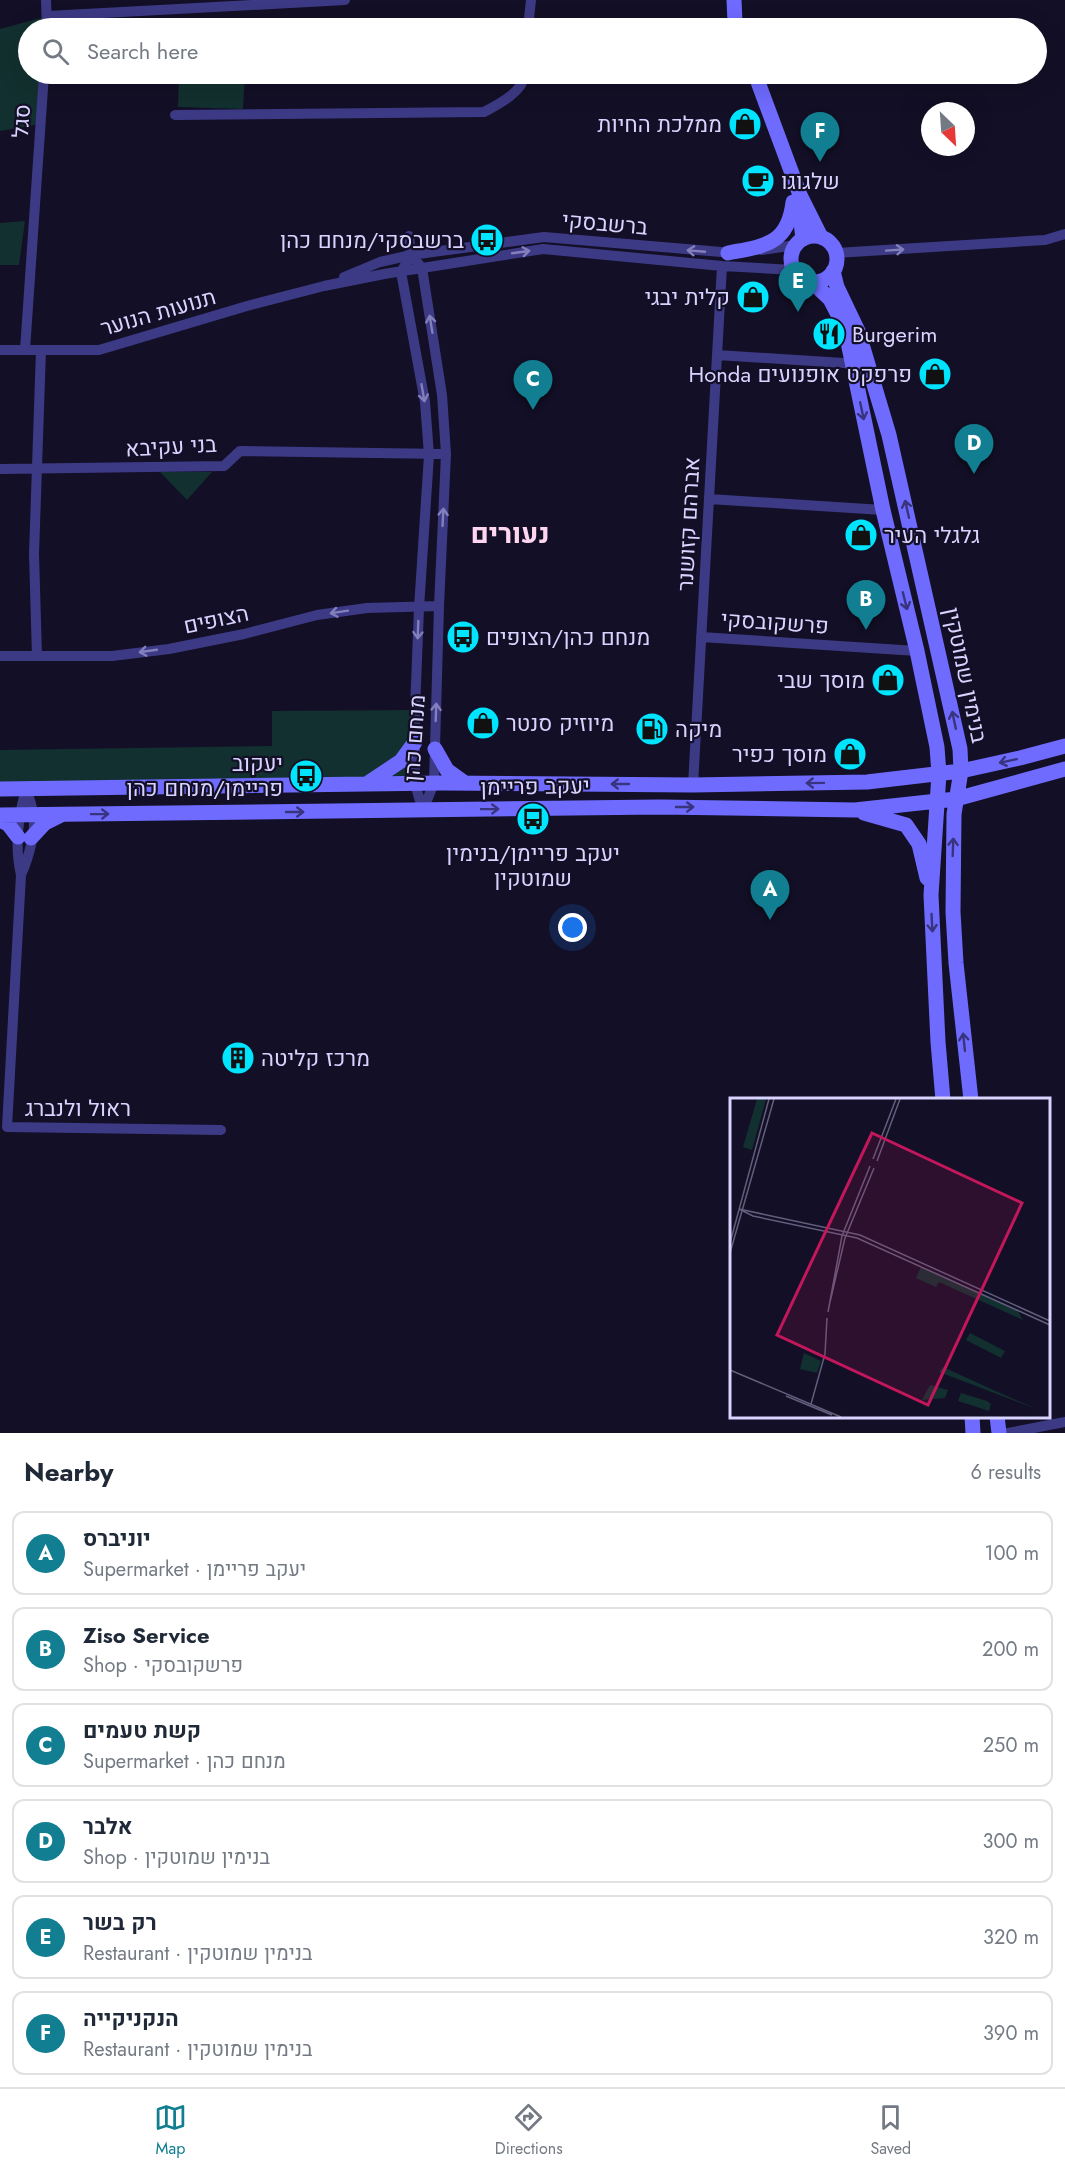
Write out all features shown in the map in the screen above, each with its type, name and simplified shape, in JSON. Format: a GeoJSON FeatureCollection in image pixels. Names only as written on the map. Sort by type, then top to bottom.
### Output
{"type":"FeatureCollection","features":[{"type":"Feature","properties":{"kind":"main road"},"geometry":{"type":"LineString","coordinates":[[727,0],[729,18]]}},
{"type":"Feature","properties":{"kind":"main road"},"geometry":{"type":"LineString","coordinates":[[734,0],[735,18]]}},
{"type":"Feature","properties":{"kind":"main road"},"geometry":{"type":"LineString","coordinates":[[751,84],[801,222],[800,242],[791,260],[794,270],[802,278],[812,282],[824,279],[833,272],[837,263],[836,253],[831,243],[821,237],[809,237],[800,242]]}},
{"type":"Feature","properties":{"kind":"main road"},"geometry":{"type":"LineString","coordinates":[[759,84],[800,195],[821,237]]}},
{"type":"Feature","properties":{"kind":"main road"},"geometry":{"type":"LineString","coordinates":[[725,260],[766,246],[782,235],[792,214],[794,199]]}},
{"type":"Feature","properties":{"kind":"main road","name":"בנימין שמוטקין"},"geometry":{"type":"LineString","coordinates":[[833,272],[837,287],[858,332],[889,435],[960,749],[961,771],[956,799],[952,912],[971,1098]]}},
{"type":"Feature","properties":{"kind":"main road","name":"בנימין שמוטקין"},"geometry":{"type":"LineString","coordinates":[[812,282],[822,290],[838,311],[845,328],[883,510],[918,651],[937,747],[939,774],[931,895],[943,1098]]}},
{"type":"Feature","properties":{"kind":"main road"},"geometry":{"type":"LineString","coordinates":[[367,784],[391,769],[415,742]]}},
{"type":"Feature","properties":{"kind":"main road","name":"יעקב פריימן"},"geometry":{"type":"LineString","coordinates":[[0,789],[434,783],[693,785],[867,782],[961,771],[1020,759],[1065,746]]}},
{"type":"Feature","properties":{"kind":"main road"},"geometry":{"type":"LineString","coordinates":[[435,749],[447,770],[465,783]]}},
{"type":"Feature","properties":{"kind":"main road","name":"יעקב פריימן"},"geometry":{"type":"LineString","coordinates":[[0,815],[695,807],[855,810],[956,799],[1065,769]]}},
{"type":"Feature","properties":{"kind":"main road"},"geometry":{"type":"LineString","coordinates":[[855,810],[906,825],[919,844],[931,895]]}},
{"type":"Feature","properties":{"kind":"main road"},"geometry":{"type":"LineString","coordinates":[[0,820],[24,837],[63,814]]}},
{"type":"Feature","properties":{"kind":"main road"},"geometry":{"type":"LineString","coordinates":[[972,1418],[973,1433]]}},
{"type":"Feature","properties":{"kind":"main road"},"geometry":{"type":"LineString","coordinates":[[997,1418],[999,1433]]}},
{"type":"Feature","properties":{"kind":"street"},"geometry":{"type":"LineString","coordinates":[[46,0],[48,16],[345,0]]}},
{"type":"Feature","properties":{"kind":"street"},"geometry":{"type":"LineString","coordinates":[[529,18],[531,0]]}},
{"type":"Feature","properties":{"kind":"street","name":"סגל"},"geometry":{"type":"LineString","coordinates":[[25,350],[43,84]]}},
{"type":"Feature","properties":{"kind":"street"},"geometry":{"type":"LineString","coordinates":[[175,115],[484,112],[504,101],[521,84]]}},
{"type":"Feature","properties":{"kind":"street"},"geometry":{"type":"LineString","coordinates":[[836,253],[1045,240],[1065,234]]}},
{"type":"Feature","properties":{"kind":"street"},"geometry":{"type":"LineString","coordinates":[[409,236],[411,255],[422,268]]}},
{"type":"Feature","properties":{"kind":"street","name":"ברשבסקי"},"geometry":{"type":"LineString","coordinates":[[411,255],[544,237],[794,270]]}},
{"type":"Feature","properties":{"kind":"street","name":"ברשבסקי"},"geometry":{"type":"LineString","coordinates":[[422,268],[543,249],[725,260],[800,242]]}},
{"type":"Feature","properties":{"kind":"street"},"geometry":{"type":"LineString","coordinates":[[401,272],[411,255]]}},
{"type":"Feature","properties":{"kind":"street","name":"תנועות הנוער"},"geometry":{"type":"LineString","coordinates":[[324,286],[380,262],[411,255]]}},
{"type":"Feature","properties":{"kind":"street","name":"אברהם קזושנר"},"geometry":{"type":"LineString","coordinates":[[693,785],[717,355],[725,260]]}},
{"type":"Feature","properties":{"kind":"street","name":"תנועות הנוער"},"geometry":{"type":"LineString","coordinates":[[0,350],[99,350],[247,306],[324,286],[422,268]]}},
{"type":"Feature","properties":{"kind":"street","name":"מנחם כהן"},"geometry":{"type":"LineString","coordinates":[[422,268],[442,395],[447,454],[439,606],[434,783],[423,811]]}},
{"type":"Feature","properties":{"kind":"street","name":"מנחם כהן"},"geometry":{"type":"LineString","coordinates":[[401,272],[425,402],[429,455],[419,608],[415,742],[415,784],[423,811]]}},
{"type":"Feature","properties":{"kind":"street"},"geometry":{"type":"LineString","coordinates":[[37,656],[34,554],[35,470],[41,350]]}},
{"type":"Feature","properties":{"kind":"street"},"geometry":{"type":"LineString","coordinates":[[717,355],[852,364],[868,363]]}},
{"type":"Feature","properties":{"kind":"street","name":"בני עקיבא"},"geometry":{"type":"LineString","coordinates":[[0,469],[224,466],[240,451],[447,454]]}},
{"type":"Feature","properties":{"kind":"street"},"geometry":{"type":"LineString","coordinates":[[709,498],[883,510]]}},
{"type":"Feature","properties":{"kind":"street","name":"הצופים"},"geometry":{"type":"LineString","coordinates":[[0,656],[123,655],[169,649],[244,634],[317,615],[367,608],[439,606]]}},
{"type":"Feature","properties":{"kind":"street","name":"פרשקובסקי"},"geometry":{"type":"LineString","coordinates":[[701,637],[918,651]]}},
{"type":"Feature","properties":{"kind":"street","name":"ראול ולנברג"},"geometry":{"type":"LineString","coordinates":[[26,789],[24,837],[17,859],[21,874],[16,997],[7,1127],[221,1130]]}},
{"type":"Feature","properties":{"kind":"street","name":"ראול ולנברג"},"geometry":{"type":"LineString","coordinates":[[24,837],[26,815]]}},
{"type":"Feature","properties":{"kind":"street"},"geometry":{"type":"LineString","coordinates":[[1008,1433],[1065,1422]]}},
{"type":"Feature","properties":{"kind":"green space"},"geometry":{"type":"Polygon","coordinates":[[[18,24],[18,84],[43,84],[40,124],[0,131],[0,29],[18,24]]]}},
{"type":"Feature","properties":{"kind":"green space"},"geometry":{"type":"Polygon","coordinates":[[[179,84],[244,84],[243,109],[178,107],[179,84]]]}},
{"type":"Feature","properties":{"kind":"green space"},"geometry":{"type":"Polygon","coordinates":[[[25,221],[19,265],[0,265],[0,223],[25,221]]]}},
{"type":"Feature","properties":{"kind":"green space"},"geometry":{"type":"Polygon","coordinates":[[[160,472],[212,472],[187,500],[160,472]]]}},
{"type":"Feature","properties":{"kind":"green space"},"geometry":{"type":"Polygon","coordinates":[[[415,710],[415,784],[0,789],[0,750],[272,746],[272,711],[415,710]]]}},
{"type":"Feature","properties":{"kind":"place","name":"ממלכת החיות"},"geometry":{"type":"Point","coordinates":[745,124]}},
{"type":"Feature","properties":{"kind":"place","name":"הנקניקייה"},"geometry":{"type":"Point","coordinates":[820,162]}},
{"type":"Feature","properties":{"kind":"place","name":"שלגוגו"},"geometry":{"type":"Point","coordinates":[758,181]}},
{"type":"Feature","properties":{"kind":"place","name":"ברשבסקי/מנחם כהן"},"geometry":{"type":"Point","coordinates":[487,240]}},
{"type":"Feature","properties":{"kind":"place","name":"קלית יבגי"},"geometry":{"type":"Point","coordinates":[753,297]}},
{"type":"Feature","properties":{"kind":"place","name":"רק בשר"},"geometry":{"type":"Point","coordinates":[798,312]}},
{"type":"Feature","properties":{"kind":"place","name":"Burgerim"},"geometry":{"type":"Point","coordinates":[829,334]}},
{"type":"Feature","properties":{"kind":"place","name":"Honda פרפקט אופנועים"},"geometry":{"type":"Point","coordinates":[935,374]}},
{"type":"Feature","properties":{"kind":"place","name":"קשת טעמים"},"geometry":{"type":"Point","coordinates":[533,410]}},
{"type":"Feature","properties":{"kind":"place","name":"אלבר"},"geometry":{"type":"Point","coordinates":[974,474]}},
{"type":"Feature","properties":{"kind":"place","name":"גלגלי העיר"},"geometry":{"type":"Point","coordinates":[861,535]}},
{"type":"Feature","properties":{"kind":"place","name":"Ziso Service"},"geometry":{"type":"Point","coordinates":[866,630]}},
{"type":"Feature","properties":{"kind":"place","name":"מנחם כהן/הצופים"},"geometry":{"type":"Point","coordinates":[463,637]}},
{"type":"Feature","properties":{"kind":"place","name":"מוסך שבי"},"geometry":{"type":"Point","coordinates":[888,680]}},
{"type":"Feature","properties":{"kind":"place","name":"מיוזיק סנטר"},"geometry":{"type":"Point","coordinates":[483,723]}},
{"type":"Feature","properties":{"kind":"place","name":"מיקה"},"geometry":{"type":"Point","coordinates":[652,729]}},
{"type":"Feature","properties":{"kind":"place","name":"מוסך כפיר"},"geometry":{"type":"Point","coordinates":[850,754]}},
{"type":"Feature","properties":{"kind":"place","name":"יעקוב פריימן/מנחם כהן"},"geometry":{"type":"Point","coordinates":[306,776]}},
{"type":"Feature","properties":{"kind":"place","name":"יעקב פריימן/בנימין שמוטקין"},"geometry":{"type":"Point","coordinates":[533,819]}},
{"type":"Feature","properties":{"kind":"place","name":"יוניברס"},"geometry":{"type":"Point","coordinates":[770,920]}},
{"type":"Feature","properties":{"kind":"place","name":"מרכז קליטה"},"geometry":{"type":"Point","coordinates":[238,1058]}},
{"type":"Feature","properties":{"kind":"district","name":"נעורים"},"geometry":{"type":"Point","coordinates":[510,533]}}]}
